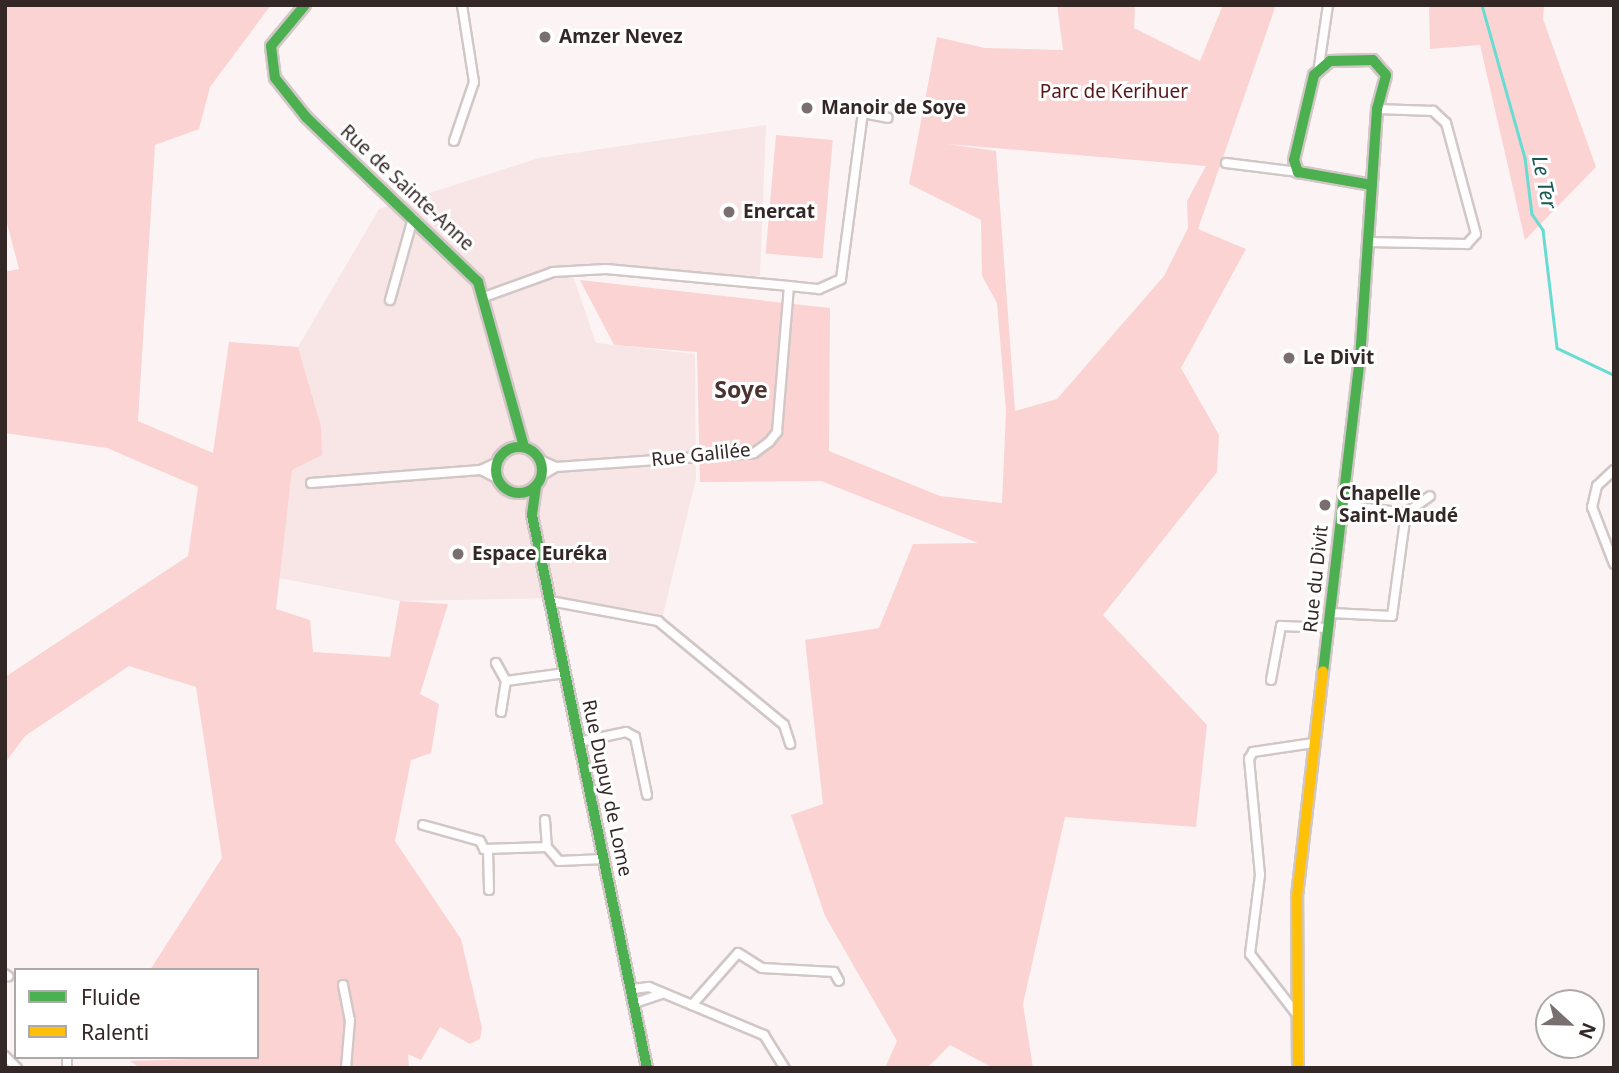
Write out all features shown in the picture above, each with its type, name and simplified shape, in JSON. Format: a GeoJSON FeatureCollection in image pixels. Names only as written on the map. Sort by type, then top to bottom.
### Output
{"type":"FeatureCollection","features":[{"type":"Feature","properties":{"kind":"street","name":"Rue de Sainte-Anne"},"geometry":{"type":"LineString","coordinates":[[305,5],[271,46],[275,78],[306,117],[463,264],[484,296],[514,421],[524,447]]}},
{"type":"Feature","properties":{"kind":"street"},"geometry":{"type":"LineString","coordinates":[[454,141],[474,82],[462,5]]}},
{"type":"Feature","properties":{"kind":"street"},"geometry":{"type":"LineString","coordinates":[[1298,172],[1294,160],[1319,66],[1328,5]]}},
{"type":"Feature","properties":{"kind":"street","name":"Rue du Divit"},"geometry":{"type":"LineString","coordinates":[[1298,1068],[1295,1012],[1297,895],[1342,505],[1368,242],[1377,109],[1386,75],[1373,60],[1319,66]]}},
{"type":"Feature","properties":{"kind":"street"},"geometry":{"type":"LineString","coordinates":[[1368,242],[1467,244],[1476,234],[1446,122],[1433,111],[1377,109]]}},
{"type":"Feature","properties":{"kind":"street"},"geometry":{"type":"LineString","coordinates":[[484,296],[553,272],[606,270],[819,289],[841,279],[863,113],[888,118]]}},
{"type":"Feature","properties":{"kind":"street"},"geometry":{"type":"LineString","coordinates":[[1226,163],[1372,185]]}},
{"type":"Feature","properties":{"kind":"street"},"geometry":{"type":"LineString","coordinates":[[390,300],[413,218]]}},
{"type":"Feature","properties":{"kind":"street","name":"Rue Galilée"},"geometry":{"type":"LineString","coordinates":[[542,475],[556,467],[754,453],[769,442],[777,432],[789,286]]}},
{"type":"Feature","properties":{"kind":"street","name":"Rue de Sainte-Anne"},"geometry":{"type":"LineString","coordinates":[[508,449],[514,421]]}},
{"type":"Feature","properties":{"kind":"street"},"geometry":{"type":"LineString","coordinates":[[311,484],[481,471],[498,462],[508,449],[524,447],[540,460],[542,475],[536,486],[517,493],[497,478],[481,471]]}},
{"type":"Feature","properties":{"kind":"street","name":"Rue Galilée"},"geometry":{"type":"LineString","coordinates":[[540,460],[556,467]]}},
{"type":"Feature","properties":{"kind":"street"},"geometry":{"type":"LineString","coordinates":[[497,478],[498,462]]}},
{"type":"Feature","properties":{"kind":"street"},"geometry":{"type":"LineString","coordinates":[[1614,470],[1597,486],[1592,507],[1614,564]]}},
{"type":"Feature","properties":{"kind":"street","name":"Rue Dupuy de Lome"},"geometry":{"type":"LineString","coordinates":[[536,486],[532,515],[647,1068]]}},
{"type":"Feature","properties":{"kind":"street","name":"Rue Dupuy de Lome"},"geometry":{"type":"LineString","coordinates":[[517,493],[532,515]]}},
{"type":"Feature","properties":{"kind":"street"},"geometry":{"type":"LineString","coordinates":[[1342,505],[1406,513],[1430,496]]}},
{"type":"Feature","properties":{"kind":"street"},"geometry":{"type":"LineString","coordinates":[[1331,612],[1392,616],[1406,513]]}},
{"type":"Feature","properties":{"kind":"street"},"geometry":{"type":"LineString","coordinates":[[550,601],[658,621],[784,725],[790,744]]}},
{"type":"Feature","properties":{"kind":"street"},"geometry":{"type":"LineString","coordinates":[[1271,680],[1281,626],[1329,628]]}},
{"type":"Feature","properties":{"kind":"street"},"geometry":{"type":"LineString","coordinates":[[496,663],[506,681],[500,712]]}},
{"type":"Feature","properties":{"kind":"street"},"geometry":{"type":"LineString","coordinates":[[506,681],[565,673]]}},
{"type":"Feature","properties":{"kind":"street"},"geometry":{"type":"LineString","coordinates":[[579,742],[626,732],[635,737],[648,795]]}},
{"type":"Feature","properties":{"kind":"street"},"geometry":{"type":"LineString","coordinates":[[1295,1012],[1250,954],[1260,875],[1249,759],[1253,752],[1313,743]]}},
{"type":"Feature","properties":{"kind":"street"},"geometry":{"type":"LineString","coordinates":[[545,820],[547,847],[559,861],[604,859]]}},
{"type":"Feature","properties":{"kind":"street"},"geometry":{"type":"LineString","coordinates":[[424,825],[488,849],[547,847]]}},
{"type":"Feature","properties":{"kind":"street"},"geometry":{"type":"LineString","coordinates":[[488,849],[489,890]]}},
{"type":"Feature","properties":{"kind":"street"},"geometry":{"type":"LineString","coordinates":[[692,1005],[738,953],[762,968],[834,972],[839,981]]}},
{"type":"Feature","properties":{"kind":"street"},"geometry":{"type":"LineString","coordinates":[[343,985],[350,1020],[346,1068]]}},
{"type":"Feature","properties":{"kind":"street"},"geometry":{"type":"LineString","coordinates":[[632,989],[663,994],[764,1035],[785,1068]]}},
{"type":"Feature","properties":{"kind":"street"},"geometry":{"type":"LineString","coordinates":[[635,1003],[663,994]]}},
{"type":"Feature","properties":{"kind":"street"},"geometry":{"type":"LineString","coordinates":[[5,1056],[17,1068]]}},
{"type":"Feature","properties":{"kind":"shaded area"},"geometry":{"type":"Polygon","coordinates":[[[766,125],[760,276],[571,270],[596,343],[695,354],[696,479],[663,615],[566,598],[400,601],[279,578],[292,470],[321,426],[298,347],[379,209],[539,158],[766,125]]]}},
{"type":"Feature","properties":{"kind":"green space"},"geometry":{"type":"Polygon","coordinates":[[[5,5],[271,5],[210,87],[199,129],[155,145],[138,421],[213,453],[229,342],[298,347],[321,426],[322,455],[292,470],[276,609],[310,620],[313,652],[390,657],[400,601],[448,604],[420,694],[439,704],[431,753],[411,760],[395,841],[461,939],[482,1028],[480,1039],[470,1044],[440,1027],[421,1060],[408,1054],[409,1068],[140,1068],[130,1061],[259,1059],[259,968],[151,968],[222,858],[196,687],[129,666],[25,736],[5,763],[5,677],[188,556],[198,487],[107,448],[5,433],[5,272],[19,269],[5,216],[5,5]]]}},
{"type":"Feature","properties":{"kind":"green space","name":"Parc de Kerihuer"},"geometry":{"type":"Polygon","coordinates":[[[1057,5],[1135,5],[1134,28],[1200,61],[1223,5],[1276,5],[1198,229],[1246,249],[1181,368],[1219,435],[1217,472],[1103,615],[1207,725],[1196,827],[1065,817],[1023,1004],[1033,1068],[993,1068],[950,1045],[927,1068],[885,1068],[897,1041],[825,916],[791,815],[823,804],[805,640],[879,628],[913,544],[978,543],[821,481],[700,482],[697,352],[614,345],[580,280],[830,308],[829,451],[940,496],[1002,503],[1006,411],[997,303],[982,276],[981,220],[909,184],[937,37],[985,48],[1063,50],[1057,5]],[[947,144],[996,151],[1015,411],[1057,399],[1164,276],[1188,228],[1187,201],[1206,166],[947,144]]]}},
{"type":"Feature","properties":{"kind":"green space"},"geometry":{"type":"Polygon","coordinates":[[[1429,5],[1544,5],[1543,19],[1596,167],[1525,240],[1480,45],[1430,49],[1429,5]]]}},
{"type":"Feature","properties":{"kind":"green space"},"geometry":{"type":"Polygon","coordinates":[[[776,135],[833,140],[822,259],[766,254],[776,135]]]}},
{"type":"Feature","properties":{"kind":"waterway","name":"Le Ter"},"geometry":{"type":"LineString","coordinates":[[1482,5],[1525,158],[1532,214],[1543,230],[1557,348],[1614,375]]}},
{"type":"Feature","properties":{"kind":"traffic: fast"},"geometry":{"type":"LineString","coordinates":[[305,5],[271,46],[275,78],[306,117],[478,282],[524,447]]}},
{"type":"Feature","properties":{"kind":"traffic: fast"},"geometry":{"type":"LineString","coordinates":[[1323,672],[1360,359],[1377,109],[1386,75],[1373,60],[1330,61],[1314,75],[1294,160],[1298,172],[1372,185]]}},
{"type":"Feature","properties":{"kind":"traffic: fast"},"geometry":{"type":"LineString","coordinates":[[519,447],[535,454],[542,470],[535,486],[519,493],[503,486],[496,470],[503,454],[519,447]]}},
{"type":"Feature","properties":{"kind":"traffic: fast"},"geometry":{"type":"LineString","coordinates":[[536,486],[532,515],[647,1068]]}},
{"type":"Feature","properties":{"kind":"traffic: slow"},"geometry":{"type":"LineString","coordinates":[[1298,1068],[1297,896],[1323,672]]}},
{"type":"Feature","properties":{"kind":"place","name":"Amzer Nevez"},"geometry":{"type":"Point","coordinates":[545,37]}},
{"type":"Feature","properties":{"kind":"place","name":"Manoir de Soye"},"geometry":{"type":"Point","coordinates":[807,108]}},
{"type":"Feature","properties":{"kind":"place","name":"Enercat"},"geometry":{"type":"Point","coordinates":[729,212]}},
{"type":"Feature","properties":{"kind":"place","name":"Le Divit"},"geometry":{"type":"Point","coordinates":[1289,358]}},
{"type":"Feature","properties":{"kind":"place","name":"Chapelle Saint-Maudé"},"geometry":{"type":"Point","coordinates":[1325,505]}},
{"type":"Feature","properties":{"kind":"place","name":"Espace Euréka"},"geometry":{"type":"Point","coordinates":[458,554]}},
{"type":"Feature","properties":{"kind":"district","name":"Soye"},"geometry":{"type":"Point","coordinates":[741,389]}}]}
